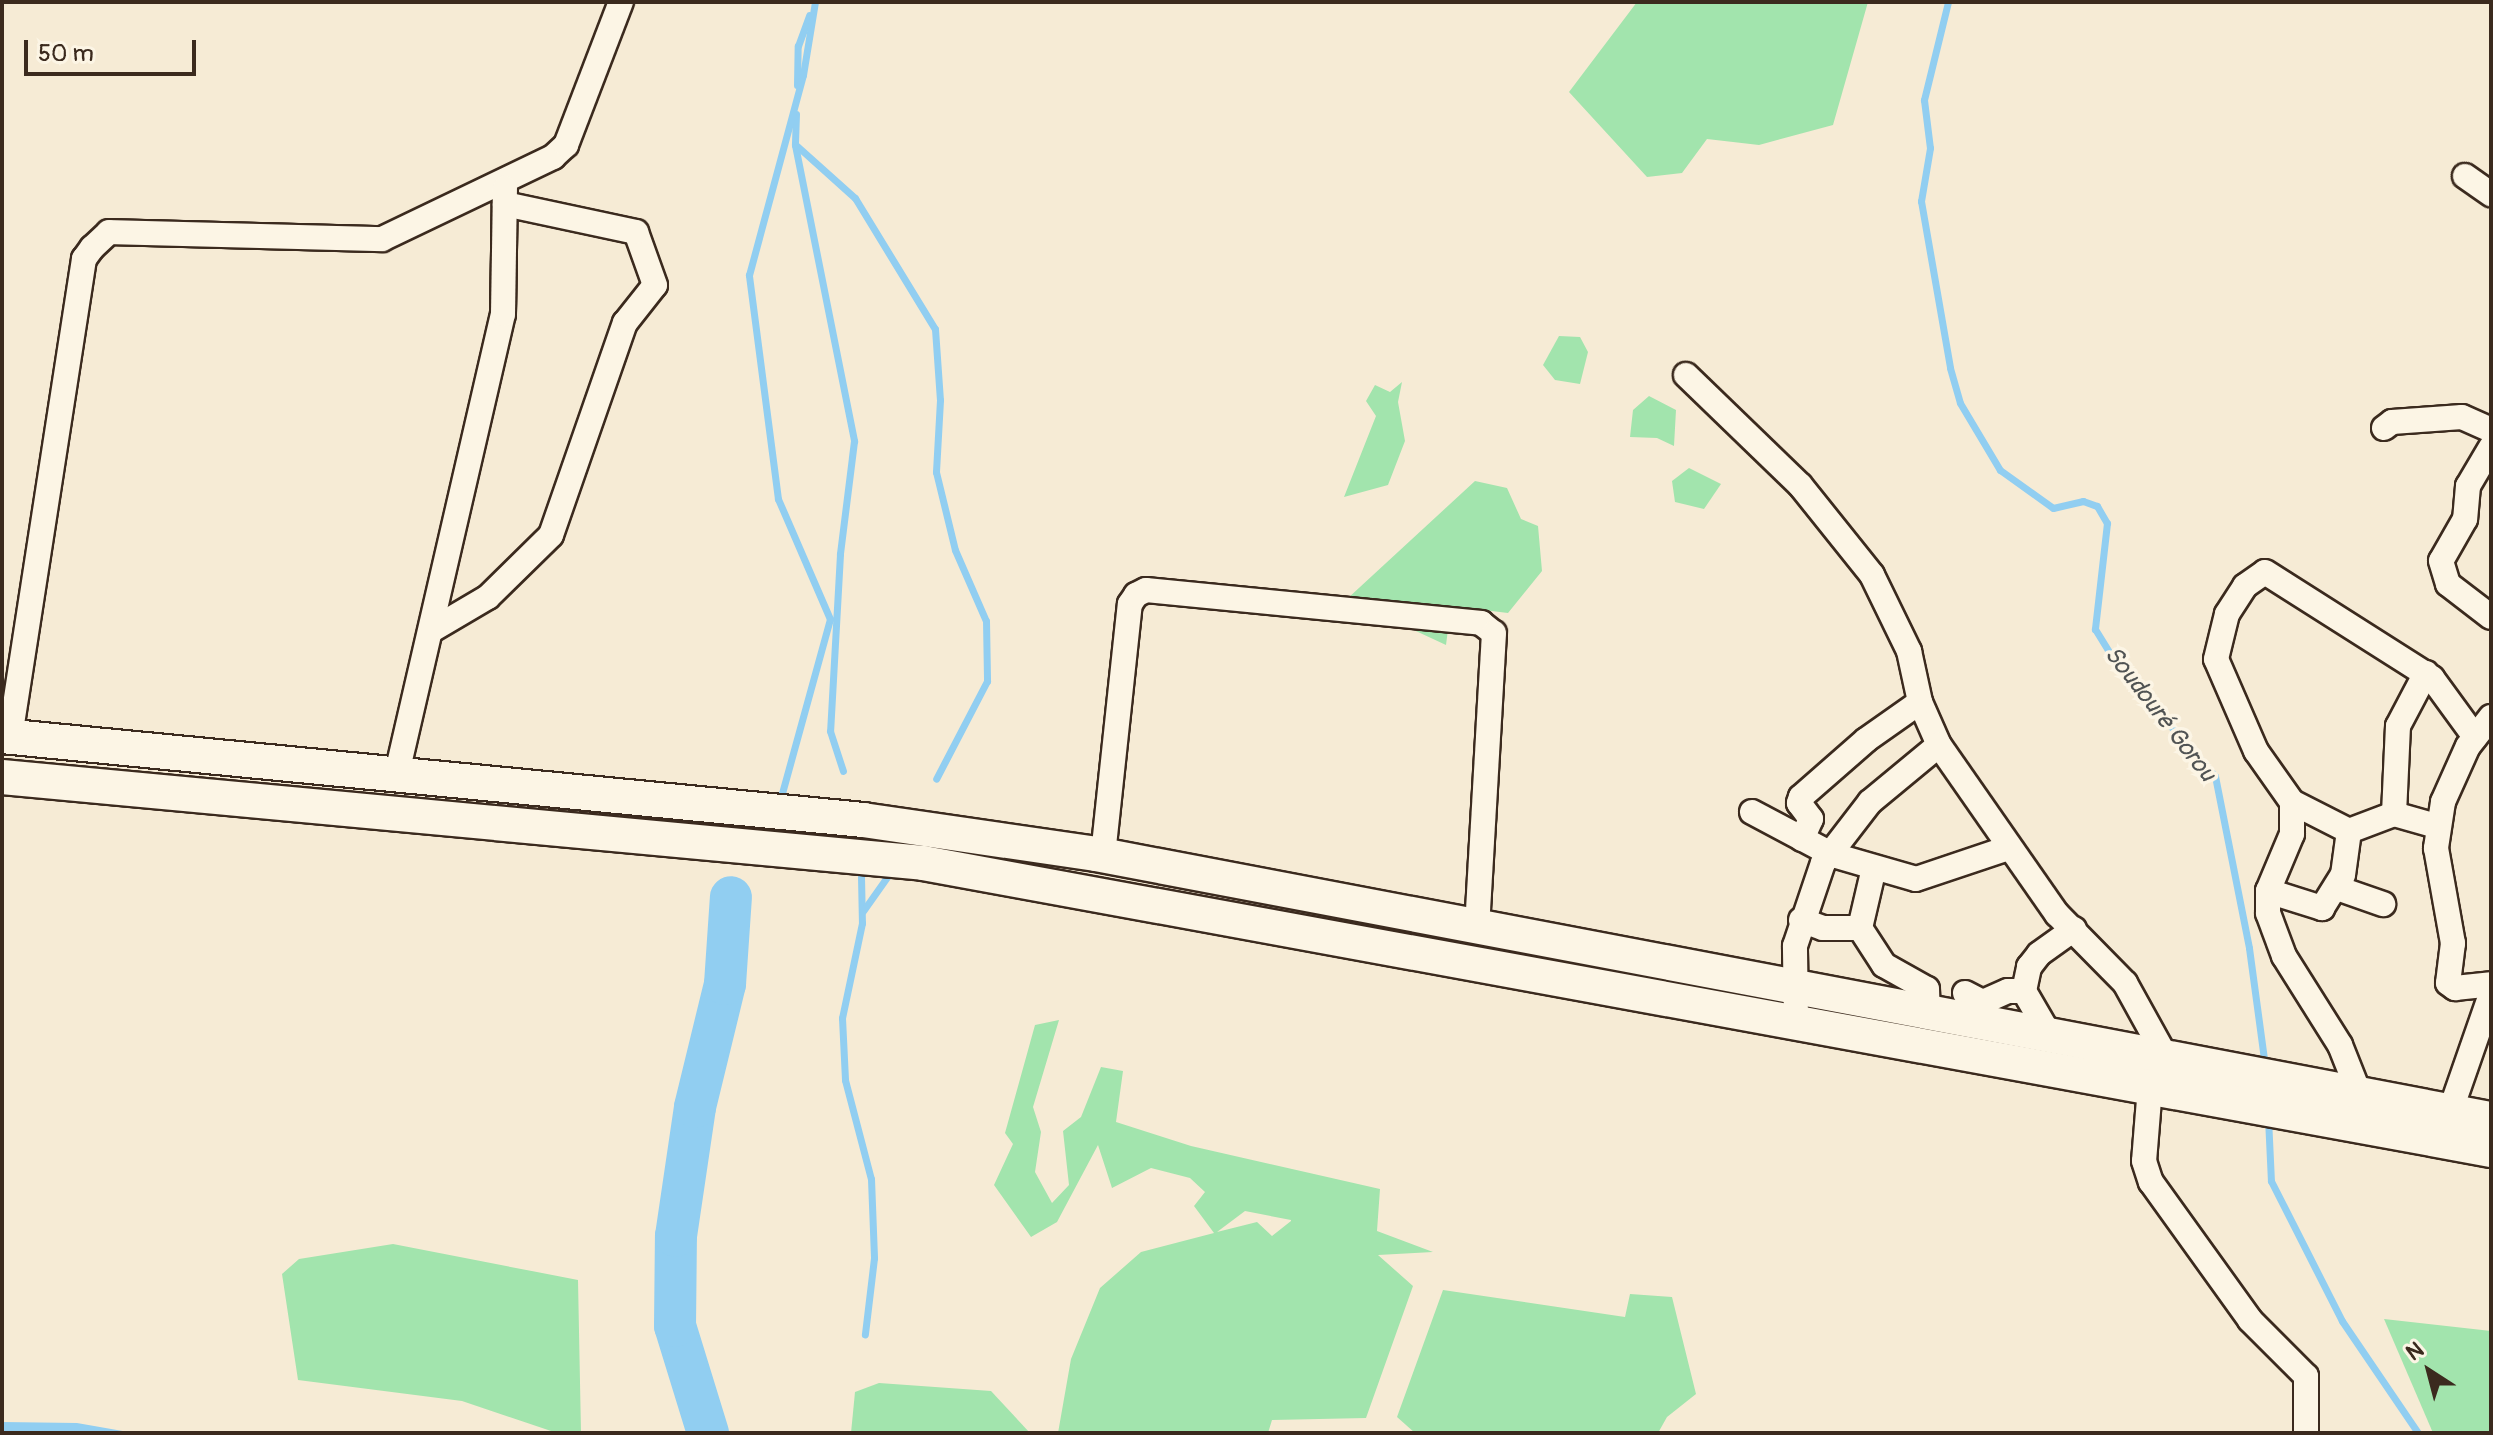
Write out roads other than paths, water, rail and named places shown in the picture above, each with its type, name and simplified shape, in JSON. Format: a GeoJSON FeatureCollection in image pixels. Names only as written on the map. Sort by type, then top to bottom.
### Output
{"type":"FeatureCollection","features":[{"type":"Feature","properties":{"kind":"main road"},"geometry":{"type":"LineString","coordinates":[[6,736],[863,820],[1100,855],[2049,1034],[2168,1075]]}},
{"type":"Feature","properties":{"kind":"main road"},"geometry":{"type":"LineString","coordinates":[[2,777],[444,821],[745,843],[923,863],[1091,890],[1796,1022],[2168,1075],[2362,1112],[2491,1150]]}},
{"type":"Feature","properties":{"kind":"main road"},"geometry":{"type":"LineString","coordinates":[[444,821],[447,780]]}},
{"type":"Feature","properties":{"kind":"main road"},"geometry":{"type":"LineString","coordinates":[[1091,890],[1100,855]]}},
{"type":"Feature","properties":{"kind":"main road"},"geometry":{"type":"LineString","coordinates":[[1292,928],[1300,892]]}},
{"type":"Feature","properties":{"kind":"main road"},"geometry":{"type":"LineString","coordinates":[[2362,1112],[2450,1112],[2491,1119]]}},
{"type":"Feature","properties":{"kind":"street"},"geometry":{"type":"LineString","coordinates":[[6,736],[84,259],[92,248],[109,232],[366,242],[505,192],[566,145],[621,2]]}},
{"type":"Feature","properties":{"kind":"street"},"geometry":{"type":"LineString","coordinates":[[2465,176],[2491,194]]}},
{"type":"Feature","properties":{"kind":"street"},"geometry":{"type":"LineString","coordinates":[[432,630],[488,597],[551,535],[625,323],[655,285],[636,232],[505,192]]}},
{"type":"Feature","properties":{"kind":"street"},"geometry":{"type":"LineString","coordinates":[[397,773],[503,314],[505,192]]}},
{"type":"Feature","properties":{"kind":"street"},"geometry":{"type":"LineString","coordinates":[[1686,375],[1800,485],[1872,575],[1909,651],[1920,702],[1939,745],[2008,848],[2074,929],[2125,983],[2168,1075],[2144,1161],[2151,1182],[2250,1320],[2306,1376],[2306,1433]]}},
{"type":"Feature","properties":{"kind":"street"},"geometry":{"type":"LineString","coordinates":[[2384,428],[2392,422],[2462,417],[2491,430]]}},
{"type":"Feature","properties":{"kind":"street"},"geometry":{"type":"LineString","coordinates":[[2491,447],[2468,486],[2465,519],[2441,570],[2448,584],[2491,617]]}},
{"type":"Feature","properties":{"kind":"street"},"geometry":{"type":"LineString","coordinates":[[2436,826],[2394,814],[2349,831],[2292,802],[2256,751],[2216,659],[2227,614],[2245,586],[2265,572],[2426,673],[2475,737]]}},
{"type":"Feature","properties":{"kind":"street"},"geometry":{"type":"LineString","coordinates":[[1100,855],[1130,604],[1136,595],[1146,590],[1481,623],[1494,633],[1477,924]]}},
{"type":"Feature","properties":{"kind":"street"},"geometry":{"type":"LineString","coordinates":[[2394,814],[2398,726],[2426,673]]}},
{"type":"Feature","properties":{"kind":"street"},"geometry":{"type":"LineString","coordinates":[[1802,839],[1811,819],[1799,803],[1801,797],[1866,740],[1920,702]]}},
{"type":"Feature","properties":{"kind":"street"},"geometry":{"type":"LineString","coordinates":[[2491,717],[2475,737],[2436,826],[2453,943],[2448,983],[2455,988],[2491,984]]}},
{"type":"Feature","properties":{"kind":"street"},"geometry":{"type":"LineString","coordinates":[[1796,1022],[1799,986],[1795,946],[1801,920],[1823,863],[1833,855],[1870,802],[1939,745]]}},
{"type":"Feature","properties":{"kind":"street"},"geometry":{"type":"LineString","coordinates":[[2292,802],[2292,834],[2268,891],[2268,913],[2284,956],[2340,1045],[2362,1112]]}},
{"type":"Feature","properties":{"kind":"street"},"geometry":{"type":"LineString","coordinates":[[1752,812],[1833,855],[1916,879],[2008,848]]}},
{"type":"Feature","properties":{"kind":"street"},"geometry":{"type":"LineString","coordinates":[[2268,891],[2318,909],[2337,888],[2349,831]]}},
{"type":"Feature","properties":{"kind":"street"},"geometry":{"type":"LineString","coordinates":[[1874,868],[1860,928],[1884,965],[1927,989],[1928,1013]]}},
{"type":"Feature","properties":{"kind":"street"},"geometry":{"type":"LineString","coordinates":[[2337,888],[2383,904]]}},
{"type":"Feature","properties":{"kind":"street"},"geometry":{"type":"LineString","coordinates":[[1801,920],[1823,928],[1860,928]]}},
{"type":"Feature","properties":{"kind":"street"},"geometry":{"type":"LineString","coordinates":[[2049,1034],[2024,991],[2029,967],[2039,954],[2074,929]]}},
{"type":"Feature","properties":{"kind":"street"},"geometry":{"type":"LineString","coordinates":[[1965,993],[1983,1002],[2008,991],[2024,991]]}},
{"type":"Feature","properties":{"kind":"street"},"geometry":{"type":"LineString","coordinates":[[2450,1112],[2491,994]]}},
{"type":"Feature","properties":{"kind":"water"},"geometry":{"type":"Polygon","coordinates":[[[2,1422],[77,1423],[134,1433],[2,1433],[2,1422]]]}},
{"type":"Feature","properties":{"kind":"waterway"},"geometry":{"type":"LineString","coordinates":[[779,804],[830,619],[778,499],[749,275],[803,75],[815,2]]}},
{"type":"Feature","properties":{"kind":"waterway","name":"Soudouré Gorou"},"geometry":{"type":"LineString","coordinates":[[1948,2],[1924,100],[1930,148],[1921,201],[1950,368],[1960,403],[2000,470],[2053,508],[2083,501],[2097,506],[2107,523],[2095,629],[2119,668],[2215,776],[2249,948],[2265,1066]]}},
{"type":"Feature","properties":{"kind":"waterway"},"geometry":{"type":"LineString","coordinates":[[797,85],[798,46],[809,15]]}},
{"type":"Feature","properties":{"kind":"waterway"},"geometry":{"type":"LineString","coordinates":[[796,114],[795,145],[854,441],[840,554],[830,731],[843,771]]}},
{"type":"Feature","properties":{"kind":"waterway"},"geometry":{"type":"LineString","coordinates":[[797,146],[855,198],[935,329],[940,400],[936,472],[955,550],[986,621],[987,681],[936,779]]}},
{"type":"Feature","properties":{"kind":"waterway"},"geometry":{"type":"LineString","coordinates":[[861,877],[862,923],[842,1018],[845,1080],[871,1179],[874,1258],[865,1334]]}},
{"type":"Feature","properties":{"kind":"waterway"},"geometry":{"type":"LineString","coordinates":[[863,911],[887,877]]}},
{"type":"Feature","properties":{"kind":"waterway"},"geometry":{"type":"LineString","coordinates":[[708,1433],[675,1326],[676,1236],[695,1107],[725,984],[731,897]]}},
{"type":"Feature","properties":{"kind":"waterway","name":"Soudouré Gorou"},"geometry":{"type":"LineString","coordinates":[[2268,1118],[2271,1181],[2342,1321],[2418,1433]]}}]}
